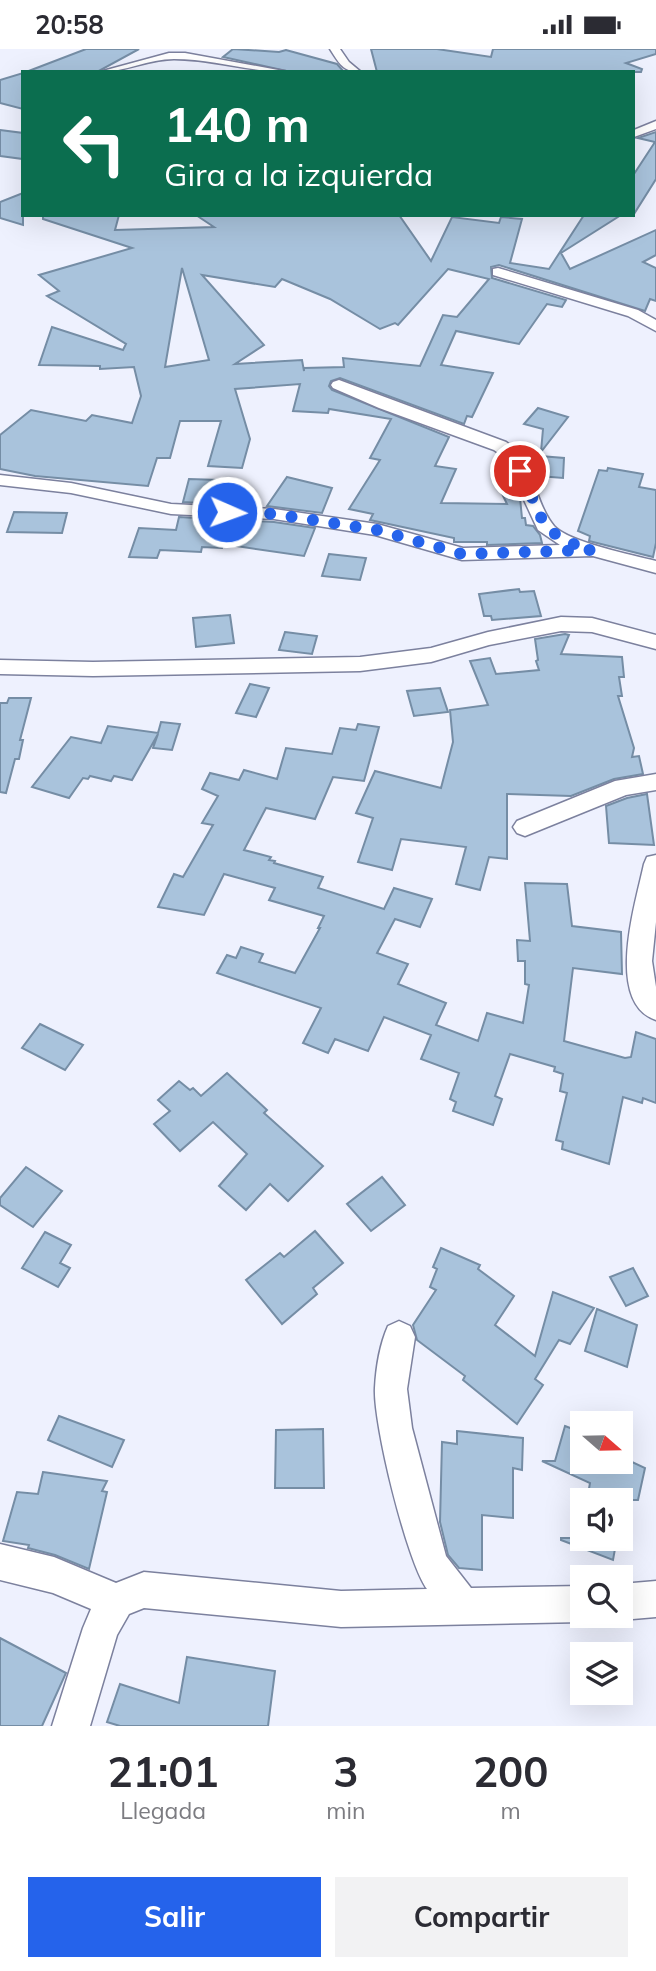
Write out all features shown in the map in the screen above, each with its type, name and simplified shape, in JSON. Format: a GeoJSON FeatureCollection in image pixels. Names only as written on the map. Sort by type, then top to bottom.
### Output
{"type":"FeatureCollection","features":[{"type":"Feature","properties":{"kind":"street"},"geometry":{"type":"LineString","coordinates":[[335,49],[345,64],[353,70]]}},
{"type":"Feature","properties":{"kind":"street"},"geometry":{"type":"LineString","coordinates":[[137,51],[194,57],[266,70]]}},
{"type":"Feature","properties":{"kind":"street"},"geometry":{"type":"LineString","coordinates":[[112,70],[169,56]]}},
{"type":"Feature","properties":{"kind":"street"},"geometry":{"type":"LineString","coordinates":[[635,134],[656,125]]}},
{"type":"Feature","properties":{"kind":"street"},"geometry":{"type":"LineString","coordinates":[[498,272],[633,313],[656,326]]}},
{"type":"Feature","properties":{"kind":"street"},"geometry":{"type":"LineString","coordinates":[[339,385],[385,405],[500,446],[511,454],[547,530],[572,544],[656,567]]}},
{"type":"Feature","properties":{"kind":"street"},"geometry":{"type":"LineString","coordinates":[[0,480],[71,488],[171,509],[274,514],[377,530],[462,554],[592,550]]}},
{"type":"Feature","properties":{"kind":"street"},"geometry":{"type":"LineString","coordinates":[[0,667],[93,669],[360,664],[430,655],[488,639],[561,624],[592,625],[656,642]]}},
{"type":"Feature","properties":{"kind":"street"},"geometry":{"type":"LineString","coordinates":[[525,827],[623,787],[656,782]]}},
{"type":"Feature","properties":{"kind":"street"},"geometry":{"type":"LineString","coordinates":[[656,864],[639,960],[639,983],[648,1002],[656,1009]]}},
{"type":"Feature","properties":{"kind":"street"},"geometry":{"type":"LineString","coordinates":[[399,1337],[391,1389],[395,1428],[431,1565],[461,1605]]}},
{"type":"Feature","properties":{"kind":"street"},"geometry":{"type":"LineString","coordinates":[[0,1562],[54,1575],[116,1601]]}},
{"type":"Feature","properties":{"kind":"street"},"geometry":{"type":"LineString","coordinates":[[71,1726],[100,1628],[116,1601],[144,1590],[341,1609],[570,1604]]}},
{"type":"Feature","properties":{"kind":"street"},"geometry":{"type":"LineString","coordinates":[[633,1601],[656,1599]]}},
{"type":"Feature","properties":{"kind":"building"},"geometry":{"type":"Polygon","coordinates":[[[86,49],[139,49],[101,70],[31,70],[86,49]]]}},
{"type":"Feature","properties":{"kind":"building"},"geometry":{"type":"Polygon","coordinates":[[[233,49],[279,52],[286,50],[337,64],[342,70],[282,70],[223,57],[233,49]]]}},
{"type":"Feature","properties":{"kind":"building"},"geometry":{"type":"Polygon","coordinates":[[[371,49],[437,49],[491,57],[493,49],[656,49],[656,54],[626,63],[642,69],[641,72],[376,70],[371,49]]]}},
{"type":"Feature","properties":{"kind":"building"},"geometry":{"type":"Polygon","coordinates":[[[21,74],[21,108],[0,103],[0,80],[21,74]]]}},
{"type":"Feature","properties":{"kind":"building"},"geometry":{"type":"Polygon","coordinates":[[[0,130],[21,133],[21,159],[0,156],[0,130]]]}},
{"type":"Feature","properties":{"kind":"building"},"geometry":{"type":"Polygon","coordinates":[[[656,132],[656,179],[635,212],[635,172],[655,142],[638,138],[656,132]]]}},
{"type":"Feature","properties":{"kind":"building"},"geometry":{"type":"Polygon","coordinates":[[[21,194],[23,225],[0,218],[0,202],[21,194]]]}},
{"type":"Feature","properties":{"kind":"building"},"geometry":{"type":"Polygon","coordinates":[[[43,217],[118,217],[115,230],[214,227],[199,217],[400,217],[431,261],[452,217],[499,223],[501,217],[522,219],[510,263],[549,269],[583,217],[618,217],[561,253],[570,269],[656,230],[656,255],[643,262],[656,268],[656,301],[650,299],[645,311],[499,265],[491,267],[492,278],[566,300],[562,307],[547,304],[519,344],[456,331],[441,365],[493,373],[472,417],[467,416],[464,424],[340,378],[331,381],[329,386],[332,390],[449,437],[435,466],[456,469],[441,503],[507,504],[492,473],[508,472],[520,498],[522,518],[525,518],[526,525],[533,526],[542,543],[487,545],[487,542],[454,542],[454,538],[370,520],[373,514],[349,509],[380,460],[370,458],[391,419],[329,409],[328,413],[293,411],[300,384],[235,389],[250,439],[242,468],[208,466],[221,421],[180,421],[170,458],[157,458],[148,486],[35,476],[0,469],[0,435],[31,410],[86,421],[92,415],[132,423],[141,396],[134,367],[100,369],[100,366],[39,365],[52,327],[123,350],[126,344],[47,296],[59,291],[39,275],[132,248],[43,217]],[[182,268],[165,367],[209,360],[182,268]],[[448,269],[398,325],[395,323],[380,329],[330,299],[282,279],[275,287],[202,275],[264,345],[235,364],[302,360],[304,371],[304,368],[344,367],[343,358],[420,366],[443,315],[457,317],[489,279],[448,269]]]}},
{"type":"Feature","properties":{"kind":"building"},"geometry":{"type":"Polygon","coordinates":[[[538,408],[568,417],[541,452],[543,429],[524,424],[538,408]]]}},
{"type":"Feature","properties":{"kind":"building"},"geometry":{"type":"Polygon","coordinates":[[[540,456],[564,458],[563,478],[539,476],[540,456]]]}},
{"type":"Feature","properties":{"kind":"building"},"geometry":{"type":"Polygon","coordinates":[[[608,468],[643,474],[639,487],[656,490],[656,543],[653,557],[589,541],[590,536],[578,531],[599,470],[607,471],[608,468]]]}},
{"type":"Feature","properties":{"kind":"building"},"geometry":{"type":"Polygon","coordinates":[[[287,477],[332,488],[322,513],[267,506],[287,477]]]}},
{"type":"Feature","properties":{"kind":"building"},"geometry":{"type":"Polygon","coordinates":[[[189,479],[219,480],[215,504],[183,502],[189,479]]]}},
{"type":"Feature","properties":{"kind":"building"},"geometry":{"type":"Polygon","coordinates":[[[14,512],[67,513],[62,533],[7,532],[14,512]]]}},
{"type":"Feature","properties":{"kind":"building"},"geometry":{"type":"Polygon","coordinates":[[[179,517],[212,519],[212,523],[228,525],[222,548],[202,547],[201,552],[160,550],[157,558],[129,557],[139,528],[176,530],[179,517]]]}},
{"type":"Feature","properties":{"kind":"building"},"geometry":{"type":"Polygon","coordinates":[[[256,521],[315,528],[304,556],[236,546],[248,526],[252,527],[256,521]]]}},
{"type":"Feature","properties":{"kind":"building"},"geometry":{"type":"Polygon","coordinates":[[[329,554],[366,558],[360,580],[322,576],[329,554]]]}},
{"type":"Feature","properties":{"kind":"building"},"geometry":{"type":"Polygon","coordinates":[[[519,589],[520,592],[534,591],[541,616],[492,620],[491,616],[484,616],[479,594],[519,589]]]}},
{"type":"Feature","properties":{"kind":"building"},"geometry":{"type":"Polygon","coordinates":[[[230,615],[234,643],[196,647],[193,618],[230,615]]]}},
{"type":"Feature","properties":{"kind":"building"},"geometry":{"type":"Polygon","coordinates":[[[285,632],[317,636],[312,654],[279,650],[285,632]]]}},
{"type":"Feature","properties":{"kind":"building"},"geometry":{"type":"Polygon","coordinates":[[[569,635],[561,654],[622,657],[624,677],[619,677],[622,696],[618,696],[634,748],[632,757],[639,756],[643,774],[614,779],[571,796],[507,794],[507,859],[489,857],[480,890],[456,884],[466,847],[401,839],[392,870],[358,862],[373,818],[356,813],[375,771],[441,788],[453,742],[450,710],[488,705],[470,661],[490,658],[496,674],[539,670],[535,639],[569,635]]]}},
{"type":"Feature","properties":{"kind":"building"},"geometry":{"type":"Polygon","coordinates":[[[250,684],[269,688],[256,717],[236,713],[250,684]]]}},
{"type":"Feature","properties":{"kind":"building"},"geometry":{"type":"Polygon","coordinates":[[[440,688],[448,712],[414,716],[407,691],[440,688]]]}},
{"type":"Feature","properties":{"kind":"building"},"geometry":{"type":"Polygon","coordinates":[[[9,698],[31,698],[20,740],[23,740],[19,759],[15,759],[6,793],[0,792],[0,703],[7,703],[9,698]]]}},
{"type":"Feature","properties":{"kind":"building"},"geometry":{"type":"Polygon","coordinates":[[[161,722],[180,724],[172,750],[153,748],[158,734],[132,780],[114,776],[111,781],[90,776],[88,779],[83,778],[69,798],[32,787],[71,737],[101,743],[108,726],[158,733],[161,722]]]}},
{"type":"Feature","properties":{"kind":"building"},"geometry":{"type":"Polygon","coordinates":[[[358,724],[379,727],[364,781],[333,777],[315,819],[266,808],[244,850],[271,857],[269,860],[275,861],[274,863],[323,877],[318,888],[384,909],[394,888],[432,899],[420,927],[395,919],[377,953],[408,964],[398,984],[446,1003],[436,1025],[478,1041],[487,1013],[523,1023],[529,985],[525,984],[525,961],[518,961],[517,940],[530,941],[525,883],[567,884],[572,926],[621,932],[622,974],[573,968],[564,1041],[625,1058],[631,1057],[636,1032],[656,1039],[656,1103],[643,1098],[642,1103],[623,1097],[609,1164],[562,1149],[563,1142],[556,1140],[567,1093],[560,1091],[563,1074],[554,1071],[555,1067],[510,1054],[495,1096],[502,1099],[493,1125],[453,1111],[456,1102],[450,1099],[459,1073],[421,1059],[431,1035],[384,1017],[368,1051],[335,1039],[328,1053],[303,1043],[321,1008],[217,973],[227,955],[236,958],[241,947],[263,954],[259,962],[295,973],[324,916],[269,900],[275,888],[224,874],[204,915],[158,907],[174,874],[183,877],[213,825],[202,823],[218,796],[202,789],[210,773],[239,780],[244,770],[277,779],[286,748],[332,754],[340,728],[356,730],[358,724]]]}},
{"type":"Feature","properties":{"kind":"building"},"geometry":{"type":"Polygon","coordinates":[[[647,794],[654,845],[609,843],[606,806],[647,794]]]}},
{"type":"Feature","properties":{"kind":"building"},"geometry":{"type":"Polygon","coordinates":[[[40,1024],[83,1045],[65,1070],[22,1048],[40,1024]]]}},
{"type":"Feature","properties":{"kind":"building"},"geometry":{"type":"Polygon","coordinates":[[[227,1073],[267,1110],[264,1113],[323,1166],[288,1201],[270,1184],[246,1210],[219,1186],[247,1154],[213,1122],[180,1151],[154,1124],[170,1111],[158,1100],[179,1081],[190,1090],[193,1088],[201,1096],[227,1073]]]}},
{"type":"Feature","properties":{"kind":"building"},"geometry":{"type":"Polygon","coordinates":[[[26,1167],[62,1191],[33,1227],[0,1205],[0,1198],[26,1167]]]}},
{"type":"Feature","properties":{"kind":"building"},"geometry":{"type":"Polygon","coordinates":[[[382,1177],[405,1205],[371,1231],[347,1204],[382,1177]]]}},
{"type":"Feature","properties":{"kind":"building"},"geometry":{"type":"Polygon","coordinates":[[[315,1231],[343,1263],[313,1288],[317,1294],[282,1324],[246,1280],[280,1253],[284,1257],[315,1231]]]}},
{"type":"Feature","properties":{"kind":"building"},"geometry":{"type":"Polygon","coordinates":[[[45,1232],[71,1245],[60,1263],[70,1268],[58,1287],[22,1268],[45,1232]]]}},
{"type":"Feature","properties":{"kind":"building"},"geometry":{"type":"Polygon","coordinates":[[[441,1248],[480,1265],[478,1269],[514,1296],[495,1325],[535,1356],[553,1292],[594,1308],[570,1344],[559,1340],[535,1379],[543,1385],[517,1424],[463,1380],[465,1376],[417,1340],[413,1325],[436,1290],[430,1287],[437,1269],[433,1267],[441,1248]]]}},
{"type":"Feature","properties":{"kind":"building"},"geometry":{"type":"Polygon","coordinates":[[[633,1268],[648,1296],[626,1306],[610,1277],[633,1268]]]}},
{"type":"Feature","properties":{"kind":"building"},"geometry":{"type":"Polygon","coordinates":[[[597,1309],[637,1325],[627,1367],[585,1351],[597,1309]]]}},
{"type":"Feature","properties":{"kind":"building"},"geometry":{"type":"Polygon","coordinates":[[[59,1416],[124,1440],[112,1467],[48,1440],[59,1416]]]}},
{"type":"Feature","properties":{"kind":"building"},"geometry":{"type":"Polygon","coordinates":[[[565,1426],[570,1428],[570,1474],[542,1461],[555,1461],[565,1426]]]}},
{"type":"Feature","properties":{"kind":"building"},"geometry":{"type":"Polygon","coordinates":[[[323,1429],[324,1488],[275,1488],[276,1430],[323,1429]]]}},
{"type":"Feature","properties":{"kind":"building"},"geometry":{"type":"Polygon","coordinates":[[[457,1431],[523,1438],[522,1470],[513,1468],[513,1518],[482,1515],[482,1570],[459,1568],[448,1555],[440,1522],[442,1442],[457,1444],[457,1431]]]}},
{"type":"Feature","properties":{"kind":"building"},"geometry":{"type":"Polygon","coordinates":[[[634,1463],[645,1468],[638,1500],[633,1500],[633,1488],[589,1488],[590,1483],[570,1474],[633,1474],[634,1463]]]}},
{"type":"Feature","properties":{"kind":"building"},"geometry":{"type":"Polygon","coordinates":[[[43,1472],[107,1481],[102,1491],[107,1492],[89,1569],[55,1555],[28,1548],[29,1545],[3,1541],[17,1492],[38,1494],[43,1472]]]}},
{"type":"Feature","properties":{"kind":"building"},"geometry":{"type":"Polygon","coordinates":[[[570,1538],[570,1543],[561,1540],[570,1538]]]}},
{"type":"Feature","properties":{"kind":"building"},"geometry":{"type":"Polygon","coordinates":[[[590,1551],[615,1551],[613,1560],[590,1551]]]}},
{"type":"Feature","properties":{"kind":"building"},"geometry":{"type":"Polygon","coordinates":[[[0,1638],[66,1673],[42,1726],[0,1726],[0,1638]]]}},
{"type":"Feature","properties":{"kind":"building"},"geometry":{"type":"Polygon","coordinates":[[[187,1657],[275,1671],[268,1726],[120,1726],[107,1722],[120,1684],[179,1703],[187,1657]]]}},
{"type":"Feature","properties":{"kind":"route"},"geometry":{"type":"LineString","coordinates":[[227,512],[274,514],[390,532],[462,554],[592,550],[558,538],[547,530],[520,471]]}}]}
